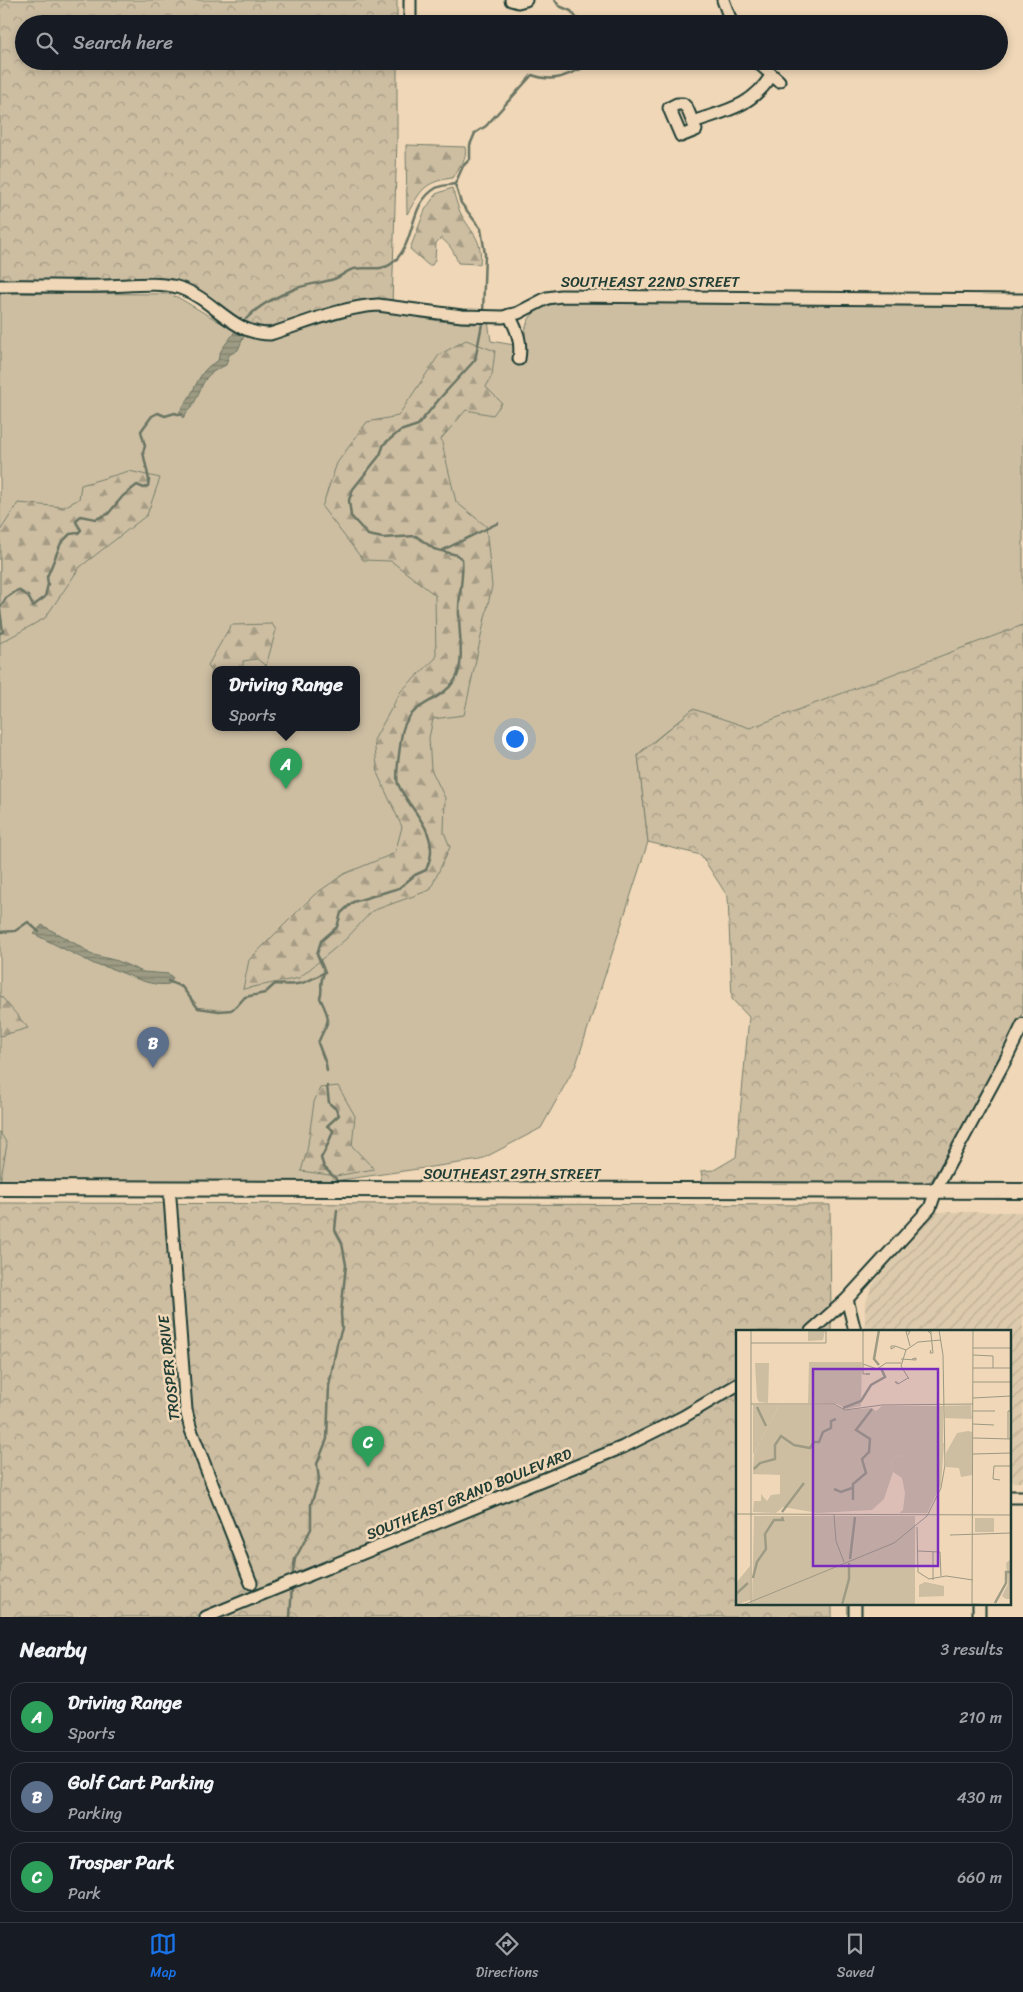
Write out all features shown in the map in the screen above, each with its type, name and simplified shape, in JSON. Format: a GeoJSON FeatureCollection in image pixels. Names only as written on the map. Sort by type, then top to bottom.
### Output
{"type":"FeatureCollection","features":[{"type":"Feature","properties":{"kind":"main road","name":"SOUTHEAST 29TH STREET"},"geometry":{"type":"LineString","coordinates":[[0,1188],[170,1194]]}},
{"type":"Feature","properties":{"kind":"main road","name":"SOUTHEAST 29TH STREET"},"geometry":{"type":"LineString","coordinates":[[934,1196],[1023,1192]]}},
{"type":"Feature","properties":{"kind":"main road","name":"SOUTHEAST 29TH STREET"},"geometry":{"type":"LineString","coordinates":[[0,1197],[170,1194],[452,1194],[934,1196],[1023,1200]]}},
{"type":"Feature","properties":{"kind":"street"},"geometry":{"type":"LineString","coordinates":[[410,0],[410,15]]}},
{"type":"Feature","properties":{"kind":"street"},"geometry":{"type":"LineString","coordinates":[[511,0],[518,2],[526,0]]}},
{"type":"Feature","properties":{"kind":"street"},"geometry":{"type":"LineString","coordinates":[[723,0],[729,15]]}},
{"type":"Feature","properties":{"kind":"street"},"geometry":{"type":"LineString","coordinates":[[694,122],[740,106],[756,97],[775,78],[766,70]]}},
{"type":"Feature","properties":{"kind":"street","name":"SOUTHEAST 22ND STREET"},"geometry":{"type":"LineString","coordinates":[[0,286],[150,286],[180,288],[210,305],[232,322],[257,334],[270,334],[349,308],[372,305],[462,316],[493,317],[518,313],[541,300],[561,296],[1023,300]]}},
{"type":"Feature","properties":{"kind":"street"},"geometry":{"type":"LineString","coordinates":[[509,315],[518,334],[521,348],[519,359]]}},
{"type":"Feature","properties":{"kind":"street"},"geometry":{"type":"LineString","coordinates":[[812,1330],[847,1299],[930,1208],[934,1196],[1023,1024]]}},
{"type":"Feature","properties":{"kind":"street","name":"TROSPER DRIVE"},"geometry":{"type":"LineString","coordinates":[[170,1194],[186,1410],[191,1430],[251,1583]]}},
{"type":"Feature","properties":{"kind":"street"},"geometry":{"type":"LineString","coordinates":[[847,1299],[855,1330]]}},
{"type":"Feature","properties":{"kind":"street","name":"SOUTHEAST GRAND BOULEVARD"},"geometry":{"type":"LineString","coordinates":[[206,1617],[623,1447],[683,1418],[736,1386]]}},
{"type":"Feature","properties":{"kind":"street"},"geometry":{"type":"LineString","coordinates":[[1010,1497],[1023,1497]]}},
{"type":"Feature","properties":{"kind":"street"},"geometry":{"type":"LineString","coordinates":[[855,1604],[855,1617]]}},
{"type":"Feature","properties":{"kind":"street"},"geometry":{"type":"LineString","coordinates":[[979,1604],[979,1617]]}},
{"type":"Feature","properties":{"kind":"shaded area"},"geometry":{"type":"Polygon","coordinates":[[[235,331],[244,336],[238,350],[229,355],[226,365],[207,377],[195,402],[183,418],[179,413],[201,376],[208,367],[218,361],[222,349],[235,331]]]}},
{"type":"Feature","properties":{"kind":"shaded area"},"geometry":{"type":"Polygon","coordinates":[[[42,925],[83,948],[90,954],[118,961],[143,972],[169,974],[173,978],[169,984],[151,983],[96,965],[34,934],[42,925]]]}},
{"type":"Feature","properties":{"kind":"shaded area"},"geometry":{"type":"Polygon","coordinates":[[[936,1212],[1023,1212],[1023,1482],[1010,1482],[1010,1330],[865,1330],[865,1305],[872,1286],[887,1265],[936,1212]]]}},
{"type":"Feature","properties":{"kind":"green space"},"geometry":{"type":"Polygon","coordinates":[[[0,0],[397,0],[397,15],[15,15],[15,70],[397,70],[392,305],[346,304],[273,326],[256,327],[234,317],[191,289],[0,282],[0,0]]]}},
{"type":"Feature","properties":{"kind":"green space"},"geometry":{"type":"Polygon","coordinates":[[[406,145],[465,147],[466,152],[462,164],[452,178],[435,182],[424,189],[407,214],[406,145]]]}},
{"type":"Feature","properties":{"kind":"green space"},"geometry":{"type":"Polygon","coordinates":[[[452,188],[458,208],[478,242],[480,264],[458,263],[447,243],[441,238],[436,243],[435,260],[432,265],[428,265],[410,249],[425,210],[436,194],[452,188]]]}},
{"type":"Feature","properties":{"kind":"green space"},"geometry":{"type":"Polygon","coordinates":[[[0,293],[168,294],[177,297],[233,329],[266,340],[368,311],[385,311],[439,321],[475,324],[477,320],[488,321],[491,341],[514,345],[525,344],[526,325],[534,313],[547,306],[565,302],[1023,307],[1023,674],[750,729],[693,709],[638,754],[648,842],[576,1065],[541,1128],[480,1160],[327,1182],[0,1181],[0,293]]]}},
{"type":"Feature","properties":{"kind":"green space"},"geometry":{"type":"Polygon","coordinates":[[[466,340],[495,351],[492,375],[486,387],[502,403],[493,415],[466,410],[441,439],[456,502],[486,526],[492,586],[464,715],[433,719],[429,738],[431,769],[445,798],[444,832],[450,847],[430,890],[372,911],[346,939],[299,978],[243,989],[249,960],[314,895],[344,874],[395,853],[402,827],[378,775],[374,740],[401,691],[436,658],[435,595],[391,561],[363,560],[322,507],[337,463],[367,422],[398,416],[439,355],[466,340]]]}},
{"type":"Feature","properties":{"kind":"green space"},"geometry":{"type":"Polygon","coordinates":[[[129,471],[160,478],[147,515],[80,567],[45,618],[0,643],[0,531],[18,503],[64,507],[79,499],[81,485],[129,471]]]}},
{"type":"Feature","properties":{"kind":"green space"},"geometry":{"type":"Polygon","coordinates":[[[272,624],[276,630],[266,666],[257,659],[243,661],[243,666],[212,666],[212,674],[208,665],[231,625],[272,624]]]}},
{"type":"Feature","properties":{"kind":"green space"},"geometry":{"type":"Polygon","coordinates":[[[1023,625],[1023,1012],[1017,1027],[958,1136],[931,1181],[910,1186],[703,1183],[701,1171],[714,1170],[736,1157],[749,1017],[732,999],[728,897],[701,855],[648,842],[638,755],[693,709],[750,728],[1023,625]]]}},
{"type":"Feature","properties":{"kind":"green space"},"geometry":{"type":"Polygon","coordinates":[[[0,995],[28,1028],[0,1036],[0,995]]]}},
{"type":"Feature","properties":{"kind":"green space"},"geometry":{"type":"Polygon","coordinates":[[[338,1086],[355,1116],[352,1146],[374,1169],[336,1176],[301,1171],[307,1151],[314,1102],[320,1088],[338,1086]]]}},
{"type":"Feature","properties":{"kind":"green space"},"geometry":{"type":"Polygon","coordinates":[[[0,1132],[7,1144],[0,1183],[0,1132]]]}},
{"type":"Feature","properties":{"kind":"green space"},"geometry":{"type":"Polygon","coordinates":[[[0,1203],[830,1205],[831,1330],[736,1330],[736,1604],[832,1604],[832,1617],[0,1617],[0,1203]]]}},
{"type":"Feature","properties":{"kind":"waterway"},"geometry":{"type":"LineString","coordinates":[[555,0],[559,6],[571,11],[574,15]]}},
{"type":"Feature","properties":{"kind":"waterway"},"geometry":{"type":"LineString","coordinates":[[483,314],[485,254],[481,229],[461,203],[455,184],[463,166],[470,159],[470,145],[475,133],[486,126],[532,75],[553,78],[578,70]]}},
{"type":"Feature","properties":{"kind":"waterway"},"geometry":{"type":"LineString","coordinates":[[246,319],[276,297],[297,288],[325,282],[351,270],[383,268],[391,264],[405,246],[420,204],[427,195],[438,187],[455,184]]}},
{"type":"Feature","properties":{"kind":"waterway"},"geometry":{"type":"LineString","coordinates":[[325,972],[317,954],[321,941],[337,927],[341,913],[353,902],[399,888],[415,875],[426,870],[431,852],[428,833],[419,816],[402,792],[397,780],[401,739],[404,727],[415,710],[440,695],[455,680],[461,658],[459,609],[462,559],[457,555],[434,549],[416,536],[383,538],[368,535],[351,516],[349,500],[353,489],[380,455],[384,444],[400,431],[418,425],[475,360],[483,319]]}},
{"type":"Feature","properties":{"kind":"waterway"},"geometry":{"type":"LineString","coordinates":[[0,608],[6,598],[18,590],[28,596],[33,606],[45,597],[48,584],[47,577],[61,543],[70,534],[78,533],[81,530],[76,522],[80,516],[96,519],[108,514],[123,496],[137,485],[144,488],[148,486],[149,480],[143,452],[145,446],[141,431],[152,416],[158,413],[165,416],[175,413],[182,414]]}},
{"type":"Feature","properties":{"kind":"waterway"},"geometry":{"type":"LineString","coordinates":[[443,550],[498,523]]}},
{"type":"Feature","properties":{"kind":"waterway"},"geometry":{"type":"LineString","coordinates":[[0,610],[3,632],[0,633]]}},
{"type":"Feature","properties":{"kind":"waterway"},"geometry":{"type":"LineString","coordinates":[[0,932],[15,931],[28,922],[39,932]]}},
{"type":"Feature","properties":{"kind":"waterway"},"geometry":{"type":"LineString","coordinates":[[168,981],[182,987],[198,1008],[219,1011],[231,1010],[245,997],[265,993],[275,984],[290,985],[301,983],[325,972]]}},
{"type":"Feature","properties":{"kind":"waterway"},"geometry":{"type":"LineString","coordinates":[[324,973],[321,981],[320,998],[327,1013],[328,1021],[318,1043],[327,1071]]}},
{"type":"Feature","properties":{"kind":"waterway"},"geometry":{"type":"LineString","coordinates":[[327,1086],[329,1103],[336,1109],[339,1115],[327,1126],[333,1130],[321,1158],[324,1167],[336,1179]]}},
{"type":"Feature","properties":{"kind":"waterway"},"geometry":{"type":"LineString","coordinates":[[292,1578],[295,1559],[311,1529],[311,1504],[319,1480],[317,1464],[327,1439],[329,1386],[342,1328],[341,1313],[346,1265],[342,1243],[335,1230],[337,1210]]}},
{"type":"Feature","properties":{"kind":"waterway"},"geometry":{"type":"LineString","coordinates":[[290,1617],[292,1586]]}},
{"type":"Feature","properties":{"kind":"place","name":"Driving Range"},"geometry":{"type":"Point","coordinates":[286,789]}},
{"type":"Feature","properties":{"kind":"place","name":"Golf Cart Parking"},"geometry":{"type":"Point","coordinates":[153,1068]}},
{"type":"Feature","properties":{"kind":"place","name":"Trosper Park"},"geometry":{"type":"Point","coordinates":[368,1467]}}]}
